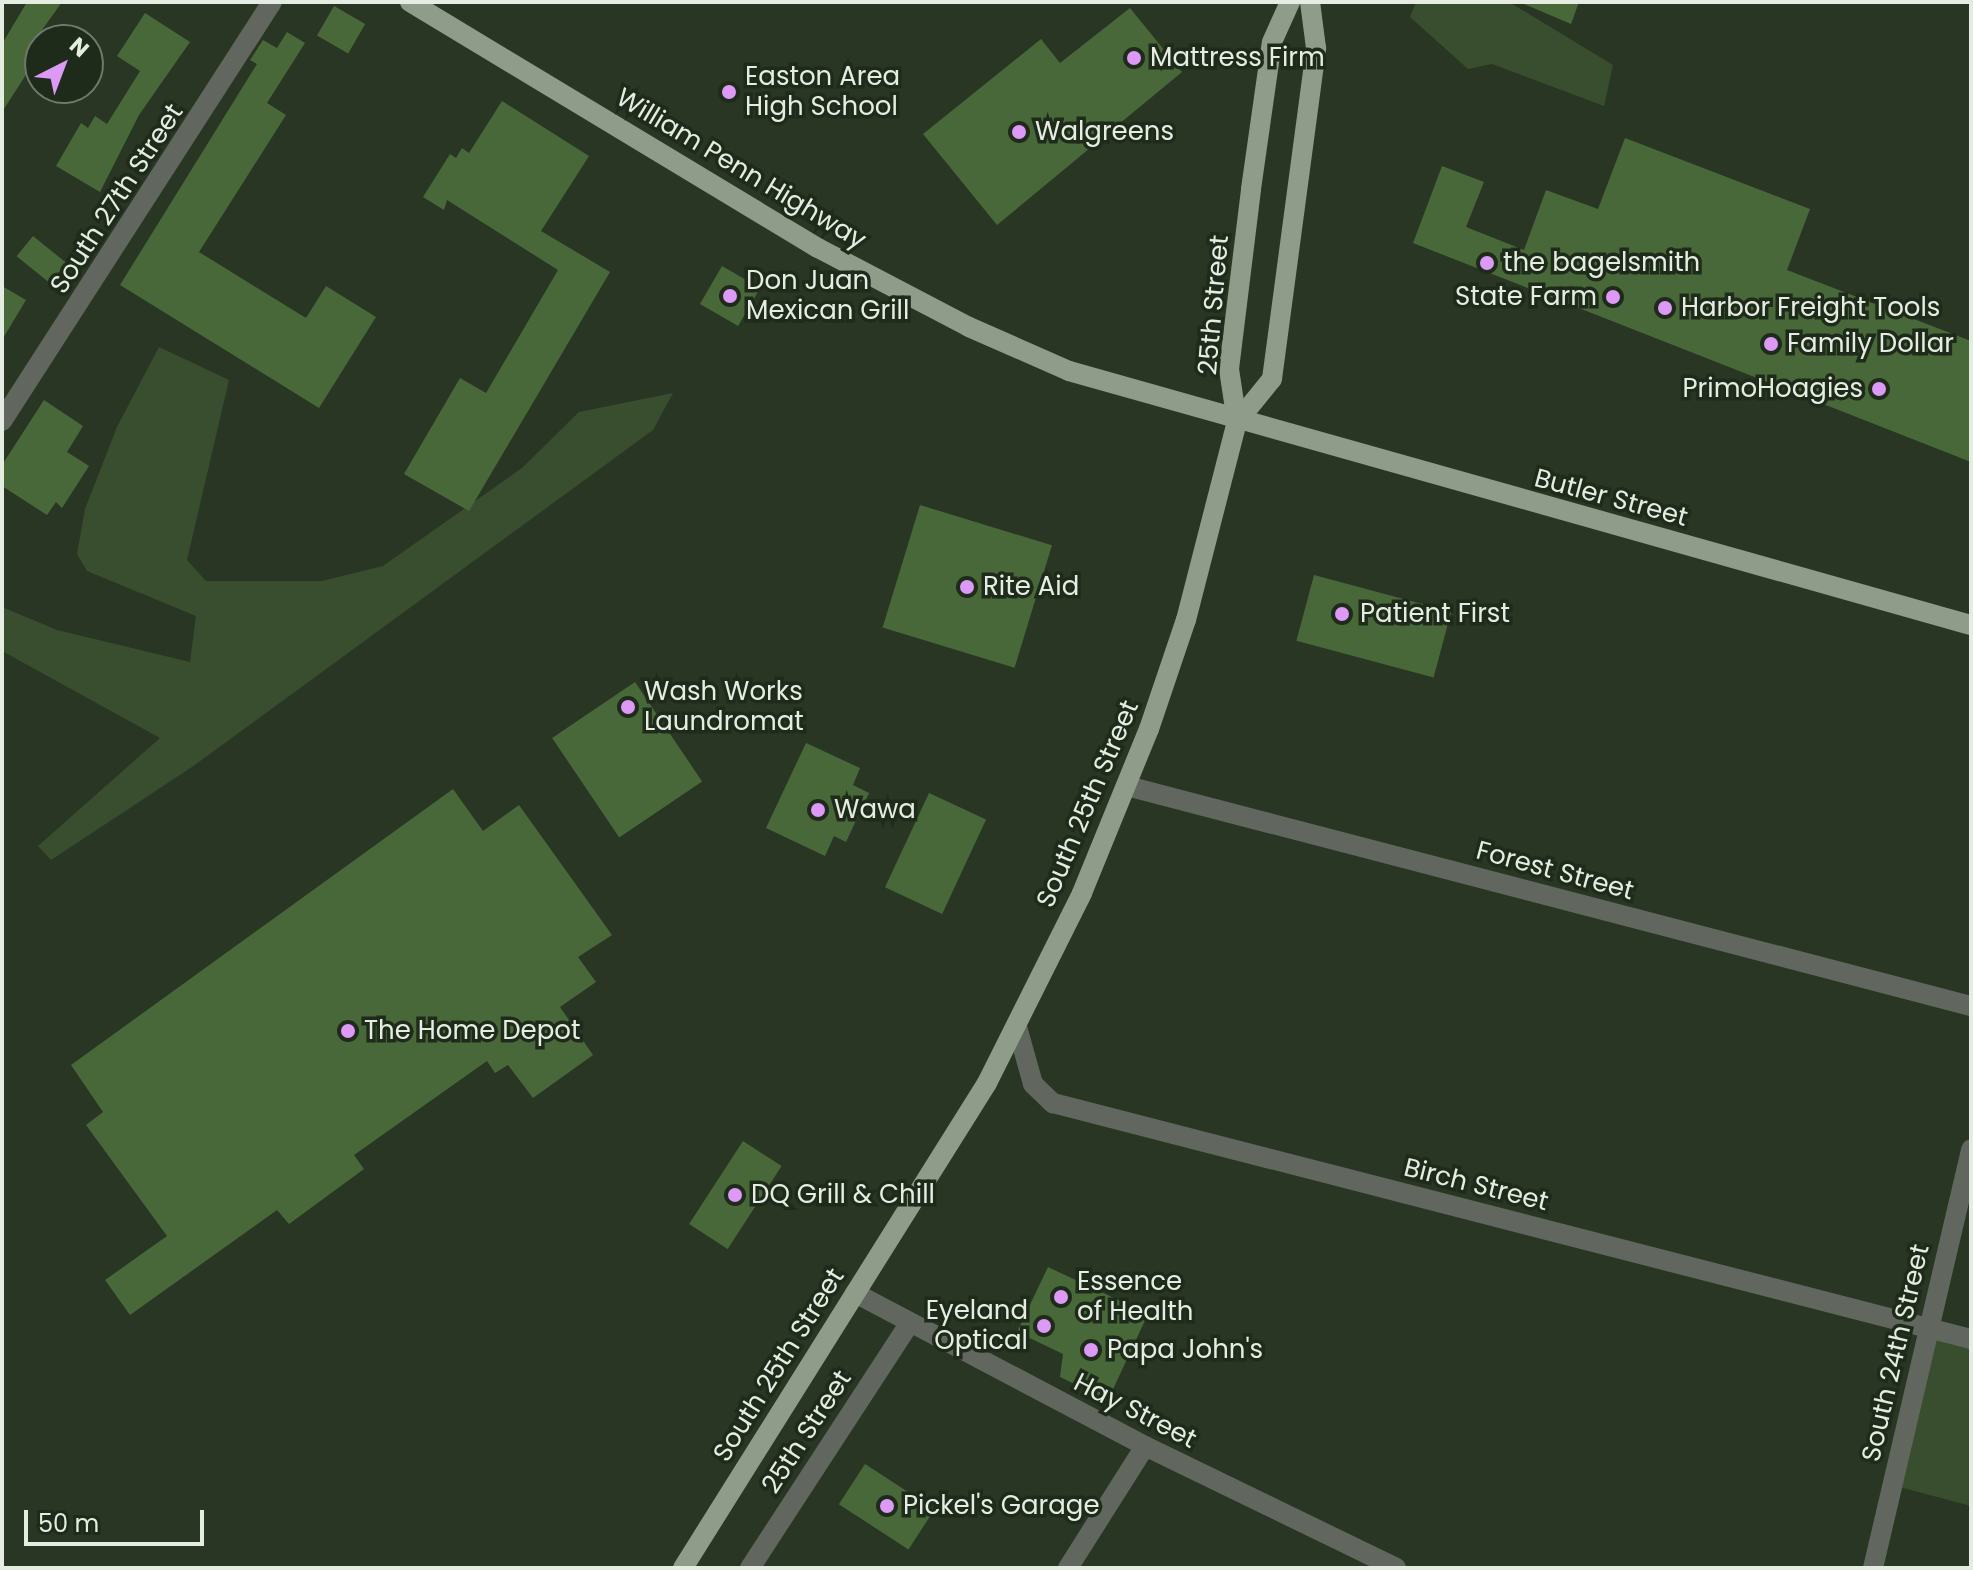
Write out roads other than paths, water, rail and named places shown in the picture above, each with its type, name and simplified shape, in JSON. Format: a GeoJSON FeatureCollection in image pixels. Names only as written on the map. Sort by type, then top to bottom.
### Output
{"type":"FeatureCollection","features":[{"type":"Feature","properties":{"kind":"main road","name":"William Penn Highway"},"geometry":{"type":"LineString","coordinates":[[410,2],[818,248],[956,321],[1069,371],[1237,422]]}},
{"type":"Feature","properties":{"kind":"main road","name":"25th Street"},"geometry":{"type":"LineString","coordinates":[[1237,422],[1229,369],[1251,189],[1272,42],[1290,2]]}},
{"type":"Feature","properties":{"kind":"main road"},"geometry":{"type":"LineString","coordinates":[[1237,422],[1272,379],[1316,48],[1310,2]]}},
{"type":"Feature","properties":{"kind":"main road","name":"Butler Street"},"geometry":{"type":"LineString","coordinates":[[1237,422],[1971,625]]}},
{"type":"Feature","properties":{"kind":"main road","name":"South 25th Street"},"geometry":{"type":"LineString","coordinates":[[683,1568],[923,1185],[1017,1027],[1127,786],[1186,620],[1237,422]]}},
{"type":"Feature","properties":{"kind":"street","name":"South 27th Street"},"geometry":{"type":"LineString","coordinates":[[2,421],[272,2]]}},
{"type":"Feature","properties":{"kind":"street","name":"Forest Street"},"geometry":{"type":"LineString","coordinates":[[1127,786],[1971,1006]]}},
{"type":"Feature","properties":{"kind":"street","name":"Birch Street"},"geometry":{"type":"LineString","coordinates":[[1017,1027],[1033,1084],[1053,1103],[1971,1339]]}},
{"type":"Feature","properties":{"kind":"street","name":"South 24th Street"},"geometry":{"type":"LineString","coordinates":[[1873,1568],[1971,1149]]}},
{"type":"Feature","properties":{"kind":"street","name":"Hay Street"},"geometry":{"type":"LineString","coordinates":[[855,1293],[1145,1446],[1396,1568]]}},
{"type":"Feature","properties":{"kind":"street","name":"25th Street"},"geometry":{"type":"LineString","coordinates":[[750,1568],[909,1324]]}},
{"type":"Feature","properties":{"kind":"street"},"geometry":{"type":"LineString","coordinates":[[1068,1568],[1145,1446]]}},
{"type":"Feature","properties":{"kind":"place","name":"Mattress Firm"},"geometry":{"type":"Point","coordinates":[1134,58]}},
{"type":"Feature","properties":{"kind":"place","name":"Easton Area High School"},"geometry":{"type":"Point","coordinates":[729,92]}},
{"type":"Feature","properties":{"kind":"place","name":"Walgreens"},"geometry":{"type":"Point","coordinates":[1019,132]}},
{"type":"Feature","properties":{"kind":"place","name":"the bagelsmith"},"geometry":{"type":"Point","coordinates":[1487,263]}},
{"type":"Feature","properties":{"kind":"place","name":"Don Juan Mexican Grill"},"geometry":{"type":"Point","coordinates":[730,296]}},
{"type":"Feature","properties":{"kind":"place","name":"State Farm"},"geometry":{"type":"Point","coordinates":[1613,297]}},
{"type":"Feature","properties":{"kind":"place","name":"Harbor Freight Tools"},"geometry":{"type":"Point","coordinates":[1665,308]}},
{"type":"Feature","properties":{"kind":"place","name":"Family Dollar"},"geometry":{"type":"Point","coordinates":[1771,344]}},
{"type":"Feature","properties":{"kind":"place","name":"PrimoHoagies"},"geometry":{"type":"Point","coordinates":[1879,389]}},
{"type":"Feature","properties":{"kind":"place","name":"Rite Aid"},"geometry":{"type":"Point","coordinates":[967,587]}},
{"type":"Feature","properties":{"kind":"place","name":"Patient First"},"geometry":{"type":"Point","coordinates":[1342,614]}},
{"type":"Feature","properties":{"kind":"place","name":"Wash Works Laundromat"},"geometry":{"type":"Point","coordinates":[628,707]}},
{"type":"Feature","properties":{"kind":"place","name":"Wawa"},"geometry":{"type":"Point","coordinates":[818,810]}},
{"type":"Feature","properties":{"kind":"place","name":"The Home Depot"},"geometry":{"type":"Point","coordinates":[348,1031]}},
{"type":"Feature","properties":{"kind":"place","name":"DQ Grill & Chill"},"geometry":{"type":"Point","coordinates":[735,1195]}},
{"type":"Feature","properties":{"kind":"place","name":"Essence of Health"},"geometry":{"type":"Point","coordinates":[1061,1297]}},
{"type":"Feature","properties":{"kind":"place","name":"Eyeland Optical"},"geometry":{"type":"Point","coordinates":[1044,1326]}},
{"type":"Feature","properties":{"kind":"place","name":"Papa John's"},"geometry":{"type":"Point","coordinates":[1091,1350]}},
{"type":"Feature","properties":{"kind":"place","name":"Pickel's Garage"},"geometry":{"type":"Point","coordinates":[887,1506]}}]}
